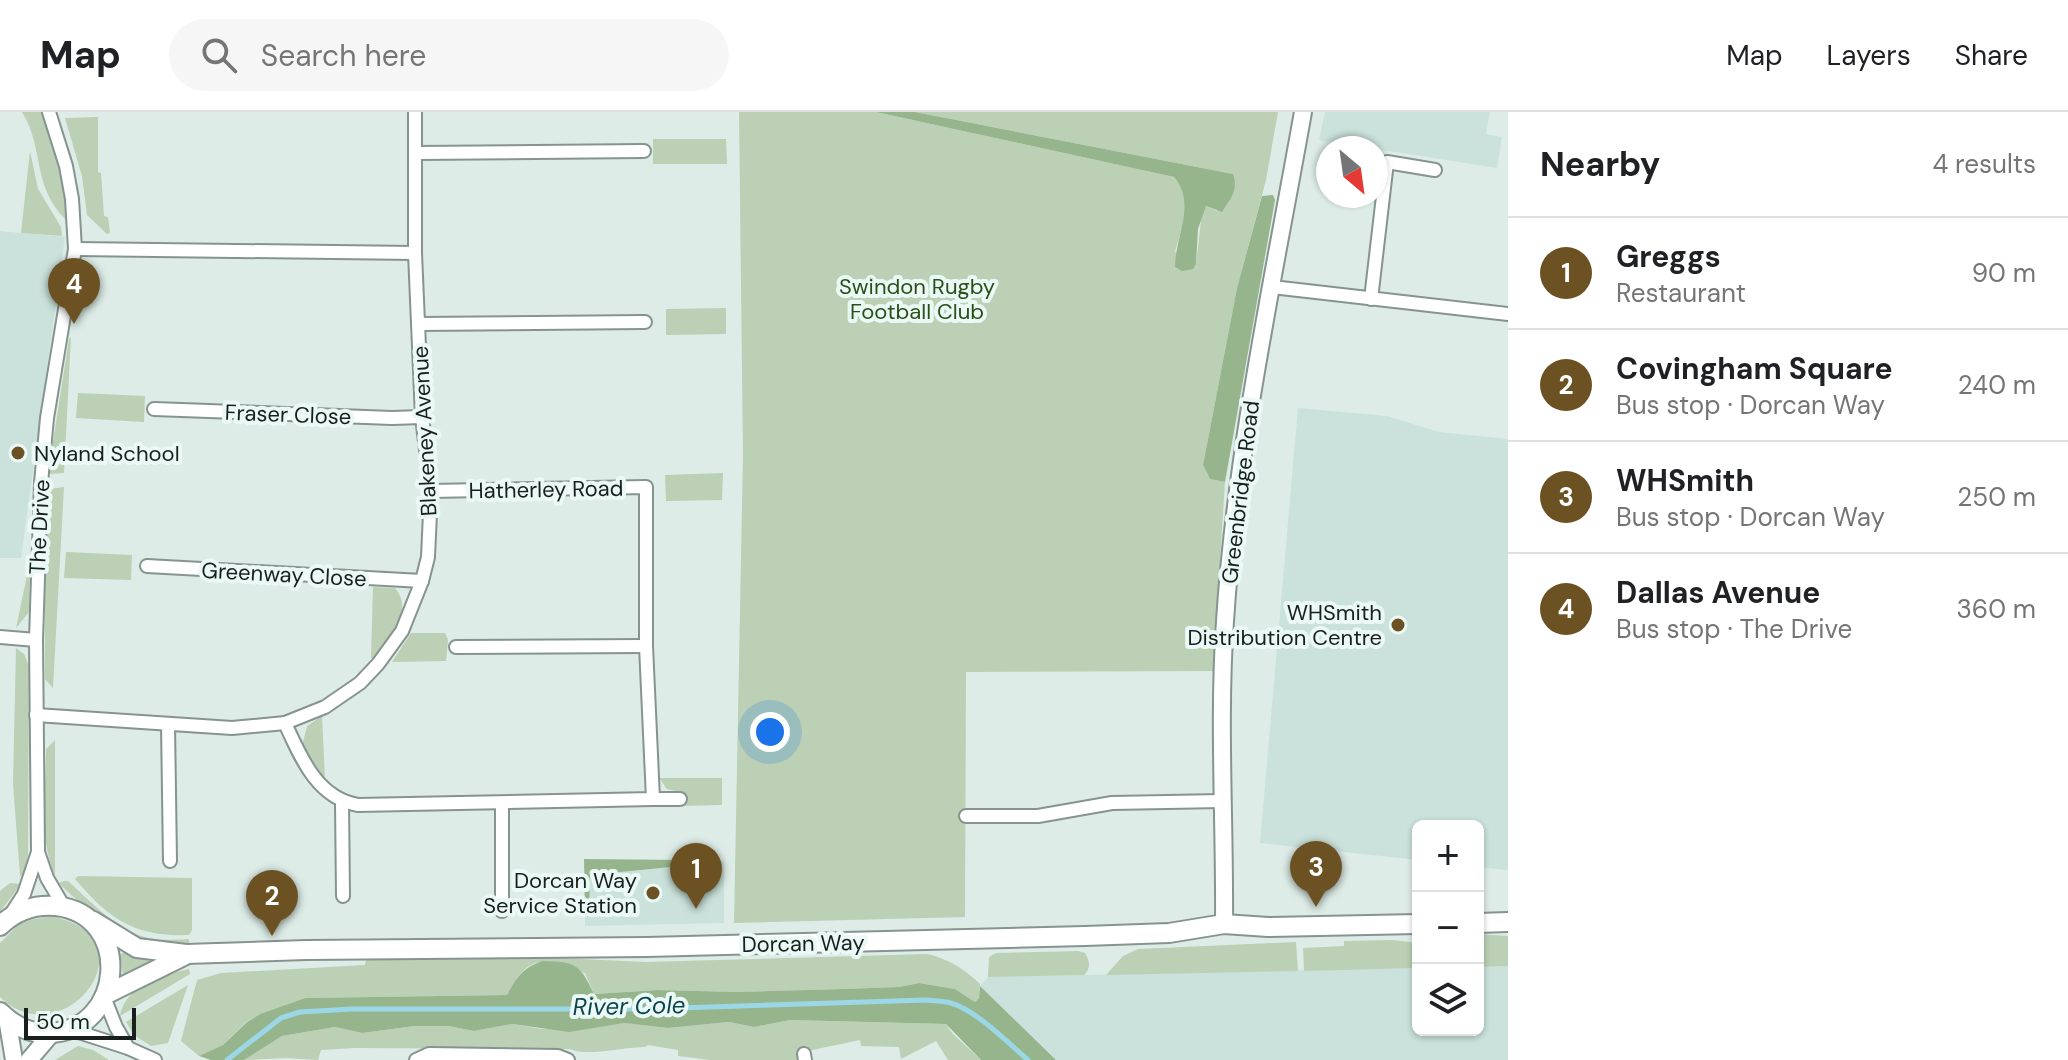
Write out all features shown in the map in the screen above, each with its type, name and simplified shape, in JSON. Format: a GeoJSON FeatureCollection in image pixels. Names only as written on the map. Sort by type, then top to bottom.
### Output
{"type":"FeatureCollection","features":[{"type":"Feature","properties":{"kind":"main road","name":"Dorcan Way"},"geometry":{"type":"LineString","coordinates":[[64,907],[78,911],[137,948],[186,954],[1056,937],[1169,933],[1224,924],[1295,927],[1412,924]]}},
{"type":"Feature","properties":{"kind":"main road"},"geometry":{"type":"LineString","coordinates":[[3,923],[30,908],[64,907]]}},
{"type":"Feature","properties":{"kind":"main road"},"geometry":{"type":"LineString","coordinates":[[93,921],[104,939],[111,962],[105,996]]}},
{"type":"Feature","properties":{"kind":"main road"},"geometry":{"type":"LineString","coordinates":[[1484,923],[1508,922]]}},
{"type":"Feature","properties":{"kind":"main road","name":"Dorcan Way"},"geometry":{"type":"LineString","coordinates":[[60,1031],[88,1018],[105,996],[186,954]]}},
{"type":"Feature","properties":{"kind":"main road"},"geometry":{"type":"LineString","coordinates":[[3,1015],[26,1030],[60,1031]]}},
{"type":"Feature","properties":{"kind":"street","name":"The Drive"},"geometry":{"type":"LineString","coordinates":[[49,112],[68,177],[75,249],[43,452],[37,546],[38,852],[47,878],[64,907]]}},
{"type":"Feature","properties":{"kind":"street","name":"Blakeney Avenue"},"geometry":{"type":"LineString","coordinates":[[36,715],[232,728],[285,723],[334,702],[360,683],[402,631],[428,557],[431,491],[422,417],[415,253],[415,112]]}},
{"type":"Feature","properties":{"kind":"street","name":"Greenbridge Road"},"geometry":{"type":"LineString","coordinates":[[1224,924],[1222,677],[1232,543],[1244,449],[1303,112]]}},
{"type":"Feature","properties":{"kind":"street"},"geometry":{"type":"LineString","coordinates":[[416,153],[644,151]]}},
{"type":"Feature","properties":{"kind":"street"},"geometry":{"type":"LineString","coordinates":[[1388,162],[1435,170]]}},
{"type":"Feature","properties":{"kind":"street"},"geometry":{"type":"LineString","coordinates":[[1371,299],[1378,208]]}},
{"type":"Feature","properties":{"kind":"street"},"geometry":{"type":"LineString","coordinates":[[75,249],[415,253]]}},
{"type":"Feature","properties":{"kind":"street"},"geometry":{"type":"LineString","coordinates":[[1272,287],[1508,314]]}},
{"type":"Feature","properties":{"kind":"street"},"geometry":{"type":"LineString","coordinates":[[418,324],[645,322]]}},
{"type":"Feature","properties":{"kind":"street","name":"Fraser Close"},"geometry":{"type":"LineString","coordinates":[[154,409],[422,417]]}},
{"type":"Feature","properties":{"kind":"street","name":"Hatherley Road"},"geometry":{"type":"LineString","coordinates":[[431,491],[646,487],[646,646]]}},
{"type":"Feature","properties":{"kind":"street","name":"Greenway Close"},"geometry":{"type":"LineString","coordinates":[[147,566],[422,581]]}},
{"type":"Feature","properties":{"kind":"street"},"geometry":{"type":"LineString","coordinates":[[0,637],[36,640]]}},
{"type":"Feature","properties":{"kind":"street"},"geometry":{"type":"LineString","coordinates":[[456,647],[646,646],[653,799]]}},
{"type":"Feature","properties":{"kind":"street"},"geometry":{"type":"LineString","coordinates":[[285,723],[310,773],[342,803],[680,799]]}},
{"type":"Feature","properties":{"kind":"street"},"geometry":{"type":"LineString","coordinates":[[168,724],[170,861]]}},
{"type":"Feature","properties":{"kind":"street"},"geometry":{"type":"LineString","coordinates":[[966,816],[1038,816],[1112,803],[1222,801]]}},
{"type":"Feature","properties":{"kind":"street"},"geometry":{"type":"LineString","coordinates":[[342,803],[343,896]]}},
{"type":"Feature","properties":{"kind":"street"},"geometry":{"type":"LineString","coordinates":[[502,803],[502,911]]}},
{"type":"Feature","properties":{"kind":"street","name":"The Drive"},"geometry":{"type":"LineString","coordinates":[[3,923],[24,894],[38,852]]}},
{"type":"Feature","properties":{"kind":"street"},"geometry":{"type":"LineString","coordinates":[[105,996],[114,1024],[128,1048]]}},
{"type":"Feature","properties":{"kind":"street"},"geometry":{"type":"LineString","coordinates":[[3,1015],[14,1060]]}},
{"type":"Feature","properties":{"kind":"street"},"geometry":{"type":"LineString","coordinates":[[29,1060],[60,1031],[128,1048],[148,1059]]}},
{"type":"Feature","properties":{"kind":"street"},"geometry":{"type":"LineString","coordinates":[[416,1060],[429,1054],[558,1056],[568,1060]]}},
{"type":"Feature","properties":{"kind":"shaded area"},"geometry":{"type":"Polygon","coordinates":[[[1325,112],[1490,112],[1486,134],[1502,137],[1497,168],[1388,151],[1388,136],[1320,136],[1325,112]]]}},
{"type":"Feature","properties":{"kind":"shaded area"},"geometry":{"type":"Polygon","coordinates":[[[0,231],[65,237],[21,558],[0,558],[0,231]]]}},
{"type":"Feature","properties":{"kind":"shaded area","name":"WHSmith Distribution Centre"},"geometry":{"type":"Polygon","coordinates":[[[1298,408],[1387,416],[1439,432],[1508,439],[1508,870],[1484,868],[1484,820],[1412,820],[1412,859],[1260,843],[1298,408]]]}},
{"type":"Feature","properties":{"kind":"shaded area"},"geometry":{"type":"Polygon","coordinates":[[[682,860],[724,861],[724,923],[585,926],[585,917],[589,917],[589,875],[671,867],[682,860]]]}},
{"type":"Feature","properties":{"kind":"shaded area"},"geometry":{"type":"Polygon","coordinates":[[[1508,966],[1508,1060],[1056,1060],[980,986],[988,977],[1412,968],[1412,1036],[1484,1036],[1484,967],[1508,966]]]}},
{"type":"Feature","properties":{"kind":"green space"},"geometry":{"type":"Polygon","coordinates":[[[22,112],[41,112],[58,165],[66,220],[48,194],[34,140],[22,112]]]}},
{"type":"Feature","properties":{"kind":"green space","name":"Swindon Rugby Football Club"},"geometry":{"type":"Polygon","coordinates":[[[739,112],[876,112],[1174,177],[1184,195],[1185,204],[1175,252],[1196,264],[1202,212],[1206,206],[1217,211],[1233,174],[915,112],[1278,112],[1266,180],[1237,288],[1203,465],[1210,479],[1225,482],[1213,671],[966,672],[965,917],[734,923],[743,455],[739,112]]]}},
{"type":"Feature","properties":{"kind":"green space"},"geometry":{"type":"Polygon","coordinates":[[[876,112],[915,112],[1233,174],[1234,190],[1222,212],[1206,206],[1198,229],[1196,264],[1193,269],[1182,271],[1175,267],[1184,198],[1174,177],[876,112]]]}},
{"type":"Feature","properties":{"kind":"green space"},"geometry":{"type":"Polygon","coordinates":[[[98,117],[98,172],[101,173],[104,216],[108,217],[110,233],[107,234],[87,215],[82,176],[65,118],[98,117]]]}},
{"type":"Feature","properties":{"kind":"green space"},"geometry":{"type":"Polygon","coordinates":[[[653,139],[726,139],[727,164],[653,164],[653,139]]]}},
{"type":"Feature","properties":{"kind":"green space"},"geometry":{"type":"Polygon","coordinates":[[[30,151],[38,189],[61,227],[62,236],[21,233],[30,151]]]}},
{"type":"Feature","properties":{"kind":"green space"},"geometry":{"type":"Polygon","coordinates":[[[1273,195],[1275,200],[1225,482],[1210,479],[1203,465],[1237,288],[1262,196],[1273,195]]]}},
{"type":"Feature","properties":{"kind":"green space"},"geometry":{"type":"Polygon","coordinates":[[[726,308],[726,334],[666,335],[666,309],[726,308]]]}},
{"type":"Feature","properties":{"kind":"green space"},"geometry":{"type":"Polygon","coordinates":[[[71,337],[64,473],[48,474],[69,339],[71,337]]]}},
{"type":"Feature","properties":{"kind":"green space"},"geometry":{"type":"Polygon","coordinates":[[[78,393],[145,396],[144,422],[76,418],[78,393]]]}},
{"type":"Feature","properties":{"kind":"green space"},"geometry":{"type":"Polygon","coordinates":[[[723,473],[722,500],[666,501],[665,475],[723,473]]]}},
{"type":"Feature","properties":{"kind":"green space"},"geometry":{"type":"Polygon","coordinates":[[[64,487],[53,688],[45,679],[45,579],[50,489],[64,487]]]}},
{"type":"Feature","properties":{"kind":"green space"},"geometry":{"type":"Polygon","coordinates":[[[66,552],[132,555],[131,580],[64,578],[66,552]]]}},
{"type":"Feature","properties":{"kind":"green space"},"geometry":{"type":"Polygon","coordinates":[[[28,571],[29,612],[16,628],[28,571]]]}},
{"type":"Feature","properties":{"kind":"green space"},"geometry":{"type":"Polygon","coordinates":[[[373,587],[395,588],[402,606],[393,634],[371,658],[373,587]]]}},
{"type":"Feature","properties":{"kind":"green space"},"geometry":{"type":"Polygon","coordinates":[[[411,633],[445,633],[448,640],[446,661],[392,662],[411,633]]]}},
{"type":"Feature","properties":{"kind":"green space"},"geometry":{"type":"Polygon","coordinates":[[[16,648],[24,654],[29,666],[28,855],[23,877],[20,876],[13,784],[16,648]]]}},
{"type":"Feature","properties":{"kind":"green space"},"geometry":{"type":"Polygon","coordinates":[[[322,716],[325,780],[302,746],[307,726],[322,716]]]}},
{"type":"Feature","properties":{"kind":"green space"},"geometry":{"type":"Polygon","coordinates":[[[55,740],[55,876],[46,845],[44,813],[46,749],[55,740]]]}},
{"type":"Feature","properties":{"kind":"green space"},"geometry":{"type":"Polygon","coordinates":[[[659,778],[722,778],[722,805],[683,806],[683,793],[667,789],[659,778]]]}},
{"type":"Feature","properties":{"kind":"green space"},"geometry":{"type":"Polygon","coordinates":[[[584,859],[682,860],[671,867],[590,875],[589,917],[585,917],[584,859]]]}},
{"type":"Feature","properties":{"kind":"green space"},"geometry":{"type":"Polygon","coordinates":[[[78,876],[192,878],[192,930],[189,935],[170,935],[138,929],[125,923],[88,893],[75,879],[78,876]]]}},
{"type":"Feature","properties":{"kind":"green space"},"geometry":{"type":"Polygon","coordinates":[[[68,881],[128,931],[150,938],[189,939],[189,943],[155,944],[141,940],[76,899],[59,883],[68,881]]]}},
{"type":"Feature","properties":{"kind":"green space"},"geometry":{"type":"Polygon","coordinates":[[[10,883],[21,884],[0,912],[0,891],[10,883]]]}},
{"type":"Feature","properties":{"kind":"green space"},"geometry":{"type":"Polygon","coordinates":[[[49,916],[81,928],[97,946],[99,967],[90,987],[73,1004],[50,1014],[25,1012],[0,997],[0,943],[21,922],[49,916]]]}},
{"type":"Feature","properties":{"kind":"green space"},"geometry":{"type":"Polygon","coordinates":[[[1484,934],[1508,936],[1508,966],[1484,967],[1484,934]]]}},
{"type":"Feature","properties":{"kind":"green space"},"geometry":{"type":"Polygon","coordinates":[[[1344,941],[1412,942],[1412,968],[1304,971],[1303,948],[1344,946],[1344,941]]]}},
{"type":"Feature","properties":{"kind":"green space"},"geometry":{"type":"Polygon","coordinates":[[[1296,942],[1298,971],[1106,975],[1123,956],[1138,949],[1296,942]]]}},
{"type":"Feature","properties":{"kind":"green space"},"geometry":{"type":"Polygon","coordinates":[[[996,953],[1085,953],[1089,962],[1084,975],[988,977],[989,957],[996,953]]]}},
{"type":"Feature","properties":{"kind":"green space"},"geometry":{"type":"Polygon","coordinates":[[[120,954],[150,962],[123,975],[120,954]]]}},
{"type":"Feature","properties":{"kind":"green space"},"geometry":{"type":"Polygon","coordinates":[[[927,954],[962,969],[980,984],[979,998],[975,1002],[955,989],[919,983],[899,987],[842,989],[737,992],[658,990],[594,994],[585,973],[539,963],[523,971],[507,995],[305,998],[260,1014],[246,1022],[223,1045],[199,1056],[181,1041],[197,980],[221,973],[365,965],[366,960],[514,956],[646,962],[927,954]]]}},
{"type":"Feature","properties":{"kind":"green space"},"geometry":{"type":"Polygon","coordinates":[[[543,961],[563,962],[576,967],[585,976],[594,994],[658,990],[737,992],[842,989],[899,987],[919,983],[955,989],[975,1002],[979,998],[980,986],[1056,1060],[981,1060],[946,1024],[790,1020],[754,1027],[729,1022],[668,1028],[624,1023],[569,1032],[512,1024],[474,1031],[448,1026],[415,1026],[362,1033],[335,1027],[282,1036],[244,1060],[211,1060],[199,1056],[223,1045],[260,1014],[305,998],[507,995],[521,974],[543,961]]]}},
{"type":"Feature","properties":{"kind":"green space"},"geometry":{"type":"Polygon","coordinates":[[[189,969],[190,974],[120,1016],[123,1005],[137,989],[157,978],[189,969]]]}},
{"type":"Feature","properties":{"kind":"green space"},"geometry":{"type":"Polygon","coordinates":[[[188,985],[168,1043],[151,1046],[134,1035],[126,1022],[188,985]]]}},
{"type":"Feature","properties":{"kind":"green space"},"geometry":{"type":"Polygon","coordinates":[[[790,1020],[946,1024],[981,1060],[948,1060],[936,1041],[901,1059],[899,1047],[861,1046],[860,1040],[798,1053],[798,1060],[710,1060],[678,1056],[678,1050],[648,1045],[586,1052],[570,1049],[355,1048],[321,1050],[318,1060],[244,1060],[282,1036],[335,1027],[362,1033],[415,1026],[448,1026],[474,1031],[512,1024],[542,1029],[624,1023],[668,1028],[729,1022],[754,1027],[790,1020]]]}},
{"type":"Feature","properties":{"kind":"green space"},"geometry":{"type":"Polygon","coordinates":[[[78,1046],[93,1050],[109,1060],[55,1060],[78,1046]]]}},
{"type":"Feature","properties":{"kind":"waterway","name":"River Cole"},"geometry":{"type":"LineString","coordinates":[[227,1060],[281,1018],[300,1012],[352,1009],[647,1009],[926,1000],[961,1007],[1028,1060]]}},
{"type":"Feature","properties":{"kind":"place","name":"Dallas Avenue"},"geometry":{"type":"Point","coordinates":[74,324]}},
{"type":"Feature","properties":{"kind":"place","name":"Nyland School"},"geometry":{"type":"Point","coordinates":[18,453]}},
{"type":"Feature","properties":{"kind":"place","name":"WHSmith Distribution Centre"},"geometry":{"type":"Point","coordinates":[1398,625]}},
{"type":"Feature","properties":{"kind":"place","name":"Dorcan Way Service Station"},"geometry":{"type":"Point","coordinates":[653,893]}},
{"type":"Feature","properties":{"kind":"place","name":"WHSmith"},"geometry":{"type":"Point","coordinates":[1316,907]}},
{"type":"Feature","properties":{"kind":"place","name":"Greggs"},"geometry":{"type":"Point","coordinates":[696,909]}},
{"type":"Feature","properties":{"kind":"place","name":"Covingham Square"},"geometry":{"type":"Point","coordinates":[272,936]}}]}
